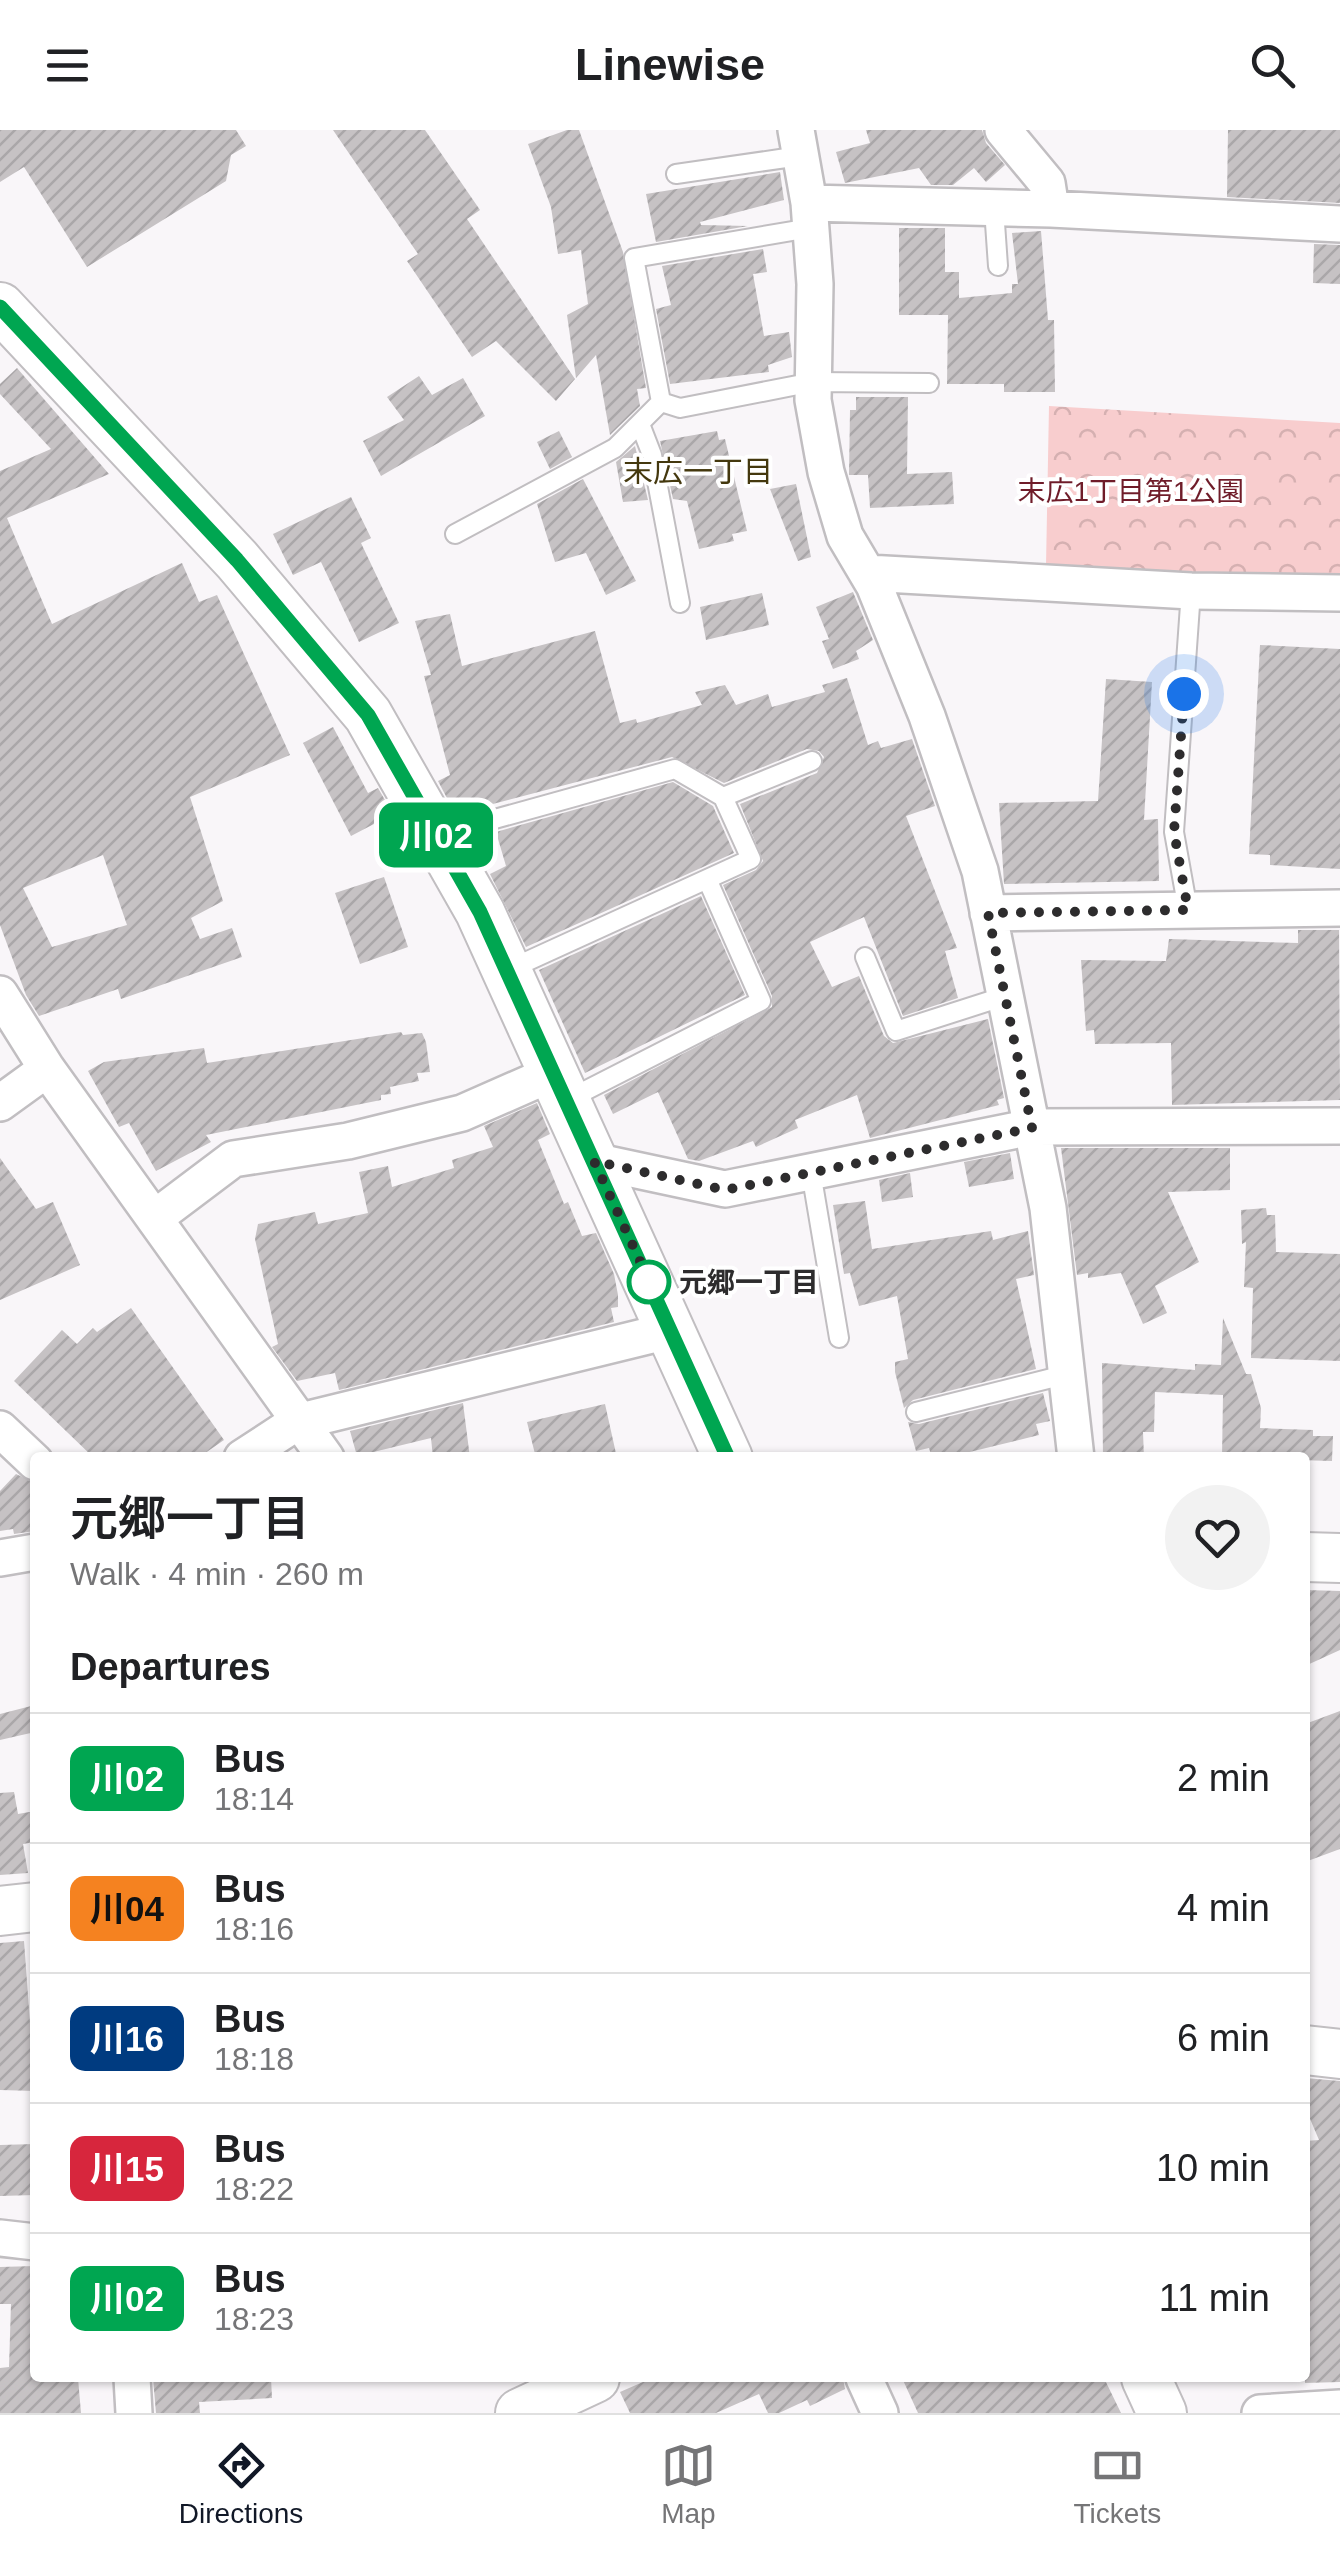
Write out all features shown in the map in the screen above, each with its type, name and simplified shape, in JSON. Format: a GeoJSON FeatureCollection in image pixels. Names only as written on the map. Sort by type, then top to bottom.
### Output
{"type":"FeatureCollection","features":[{"type":"Feature","properties":{"kind":"street"},"geometry":{"type":"LineString","coordinates":[[1003,130],[1047,183],[1052,209]]}},
{"type":"Feature","properties":{"kind":"street"},"geometry":{"type":"LineString","coordinates":[[798,143],[816,284],[813,382],[826,472],[845,536],[868,573],[928,716],[980,871],[1048,1208],[1075,1452]]}},
{"type":"Feature","properties":{"kind":"street"},"geometry":{"type":"LineString","coordinates":[[809,216],[1052,209],[1340,224]]}},
{"type":"Feature","properties":{"kind":"street"},"geometry":{"type":"LineString","coordinates":[[0,307],[237,560],[368,715],[506,971],[725,1452]]}},
{"type":"Feature","properties":{"kind":"street"},"geometry":{"type":"LineString","coordinates":[[868,573],[1191,590],[1340,593]]}},
{"type":"Feature","properties":{"kind":"street"},"geometry":{"type":"LineString","coordinates":[[988,913],[1340,908]]}},
{"type":"Feature","properties":{"kind":"street"},"geometry":{"type":"LineString","coordinates":[[0,994],[47,1069],[321,1452]]}},
{"type":"Feature","properties":{"kind":"street"},"geometry":{"type":"LineString","coordinates":[[0,1103],[47,1069]]}},
{"type":"Feature","properties":{"kind":"street"},"geometry":{"type":"LineString","coordinates":[[156,1217],[233,1159],[348,1141],[560,1086]]}},
{"type":"Feature","properties":{"kind":"street"},"geometry":{"type":"LineString","coordinates":[[594,1161],[725,1190],[1032,1128],[1340,1126]]}},
{"type":"Feature","properties":{"kind":"street"},"geometry":{"type":"LineString","coordinates":[[251,1452],[297,1422],[672,1330]]}},
{"type":"Feature","properties":{"kind":"street"},"geometry":{"type":"LineString","coordinates":[[0,1429],[30,1457]]}},
{"type":"Feature","properties":{"kind":"street"},"geometry":{"type":"LineString","coordinates":[[0,1558],[30,1553]]}},
{"type":"Feature","properties":{"kind":"street"},"geometry":{"type":"LineString","coordinates":[[1310,1557],[1340,1558]]}},
{"type":"Feature","properties":{"kind":"street"},"geometry":{"type":"LineString","coordinates":[[0,1911],[30,1908]]}},
{"type":"Feature","properties":{"kind":"street"},"geometry":{"type":"LineString","coordinates":[[1310,2051],[1340,2054]]}},
{"type":"Feature","properties":{"kind":"street"},"geometry":{"type":"LineString","coordinates":[[0,2238],[30,2241]]}},
{"type":"Feature","properties":{"kind":"street"},"geometry":{"type":"LineString","coordinates":[[132,2382],[134,2413]]}},
{"type":"Feature","properties":{"kind":"street"},"geometry":{"type":"LineString","coordinates":[[520,2413],[586,2382]]}},
{"type":"Feature","properties":{"kind":"street"},"geometry":{"type":"LineString","coordinates":[[866,2382],[880,2413]]}},
{"type":"Feature","properties":{"kind":"street"},"geometry":{"type":"LineString","coordinates":[[1148,2382],[1162,2413]]}},
{"type":"Feature","properties":{"kind":"street"},"geometry":{"type":"LineString","coordinates":[[1260,2413],[1340,2408]]}},
{"type":"Feature","properties":{"kind":"lane"},"geometry":{"type":"LineString","coordinates":[[676,174],[798,143]]}},
{"type":"Feature","properties":{"kind":"lane"},"geometry":{"type":"LineString","coordinates":[[994,209],[998,266]]}},
{"type":"Feature","properties":{"kind":"lane"},"geometry":{"type":"LineString","coordinates":[[661,402],[634,258],[809,216]]}},
{"type":"Feature","properties":{"kind":"lane"},"geometry":{"type":"LineString","coordinates":[[661,402],[680,408],[813,382],[929,383]]}},
{"type":"Feature","properties":{"kind":"lane"},"geometry":{"type":"LineString","coordinates":[[455,534],[615,448],[661,402]]}},
{"type":"Feature","properties":{"kind":"lane"},"geometry":{"type":"LineString","coordinates":[[640,424],[652,455],[680,603]]}},
{"type":"Feature","properties":{"kind":"lane"},"geometry":{"type":"LineString","coordinates":[[1188,910],[1174,832],[1191,590]]}},
{"type":"Feature","properties":{"kind":"lane"},"geometry":{"type":"LineString","coordinates":[[723,797],[812,761]]}},
{"type":"Feature","properties":{"kind":"lane"},"geometry":{"type":"LineString","coordinates":[[436,835],[676,769],[723,797],[751,859],[506,971]]}},
{"type":"Feature","properties":{"kind":"lane"},"geometry":{"type":"LineString","coordinates":[[560,1086],[761,1001],[707,879]]}},
{"type":"Feature","properties":{"kind":"lane"},"geometry":{"type":"LineString","coordinates":[[865,957],[896,1031],[1006,996]]}},
{"type":"Feature","properties":{"kind":"lane"},"geometry":{"type":"LineString","coordinates":[[812,1172],[839,1338]]}},
{"type":"Feature","properties":{"kind":"lane"},"geometry":{"type":"LineString","coordinates":[[916,1412],[1068,1374]]}},
{"type":"Feature","properties":{"kind":"green space","name":"末広1丁目第1公園"},"geometry":{"type":"Polygon","coordinates":[[[1049,406],[1340,423],[1340,579],[1046,566],[1049,406]]]}},
{"type":"Feature","properties":{"kind":"building"},"geometry":{"type":"Polygon","coordinates":[[[0,130],[236,130],[246,146],[231,155],[226,181],[87,267],[24,167],[0,182],[0,130]]]}},
{"type":"Feature","properties":{"kind":"building"},"geometry":{"type":"Polygon","coordinates":[[[333,130],[425,130],[480,210],[467,219],[575,379],[556,401],[496,341],[472,357],[407,261],[418,254],[333,130]]]}},
{"type":"Feature","properties":{"kind":"building"},"geometry":{"type":"Polygon","coordinates":[[[567,130],[579,130],[623,252],[646,388],[637,389],[640,406],[610,435],[596,355],[576,378],[567,315],[588,304],[581,250],[558,254],[551,207],[528,144],[567,130]]]}},
{"type":"Feature","properties":{"kind":"building"},"geometry":{"type":"Polygon","coordinates":[[[866,130],[982,130],[986,143],[1005,165],[986,182],[974,168],[953,185],[931,185],[919,168],[845,183],[836,152],[870,143],[866,130]]]}},
{"type":"Feature","properties":{"kind":"building"},"geometry":{"type":"Polygon","coordinates":[[[1228,130],[1340,130],[1340,203],[1227,197],[1228,130]]]}},
{"type":"Feature","properties":{"kind":"building"},"geometry":{"type":"Polygon","coordinates":[[[780,172],[784,200],[700,222],[748,226],[656,242],[646,194],[780,172]]]}},
{"type":"Feature","properties":{"kind":"building"},"geometry":{"type":"Polygon","coordinates":[[[899,228],[945,228],[945,272],[959,272],[959,298],[1012,293],[1012,284],[1018,284],[1012,233],[1041,231],[1048,320],[1054,320],[1055,392],[1004,392],[1004,384],[947,384],[948,315],[899,315],[899,228]]]}},
{"type":"Feature","properties":{"kind":"building"},"geometry":{"type":"Polygon","coordinates":[[[1314,244],[1340,245],[1340,284],[1313,283],[1314,244]]]}},
{"type":"Feature","properties":{"kind":"building"},"geometry":{"type":"Polygon","coordinates":[[[763,249],[767,272],[753,274],[764,336],[789,332],[792,357],[768,365],[769,372],[670,384],[656,309],[671,305],[662,266],[763,249]]]}},
{"type":"Feature","properties":{"kind":"building"},"geometry":{"type":"Polygon","coordinates":[[[17,368],[109,474],[7,518],[52,624],[182,563],[199,602],[217,595],[290,755],[190,797],[223,901],[191,918],[200,939],[232,928],[242,957],[121,999],[118,989],[39,1016],[26,995],[0,925],[0,471],[51,449],[0,394],[0,384],[17,368]],[[103,855],[23,888],[52,947],[127,925],[103,855]]]}},
{"type":"Feature","properties":{"kind":"building"},"geometry":{"type":"Polygon","coordinates":[[[419,376],[432,395],[463,378],[485,416],[381,476],[363,441],[404,420],[387,397],[419,376]]]}},
{"type":"Feature","properties":{"kind":"building"},"geometry":{"type":"Polygon","coordinates":[[[856,397],[908,397],[907,474],[952,472],[954,504],[870,508],[868,475],[849,475],[850,410],[856,410],[856,397]]]}},
{"type":"Feature","properties":{"kind":"building"},"geometry":{"type":"Polygon","coordinates":[[[559,431],[572,457],[550,469],[537,442],[559,431]]]}},
{"type":"Feature","properties":{"kind":"building"},"geometry":{"type":"Polygon","coordinates":[[[717,431],[719,440],[725,439],[747,531],[732,534],[734,541],[699,549],[687,501],[673,499],[660,441],[717,431]]]}},
{"type":"Feature","properties":{"kind":"building"},"geometry":{"type":"Polygon","coordinates":[[[635,446],[648,500],[623,502],[616,462],[635,446]]]}},
{"type":"Feature","properties":{"kind":"building"},"geometry":{"type":"Polygon","coordinates":[[[583,479],[636,581],[606,595],[586,553],[555,562],[537,504],[583,479]]]}},
{"type":"Feature","properties":{"kind":"building"},"geometry":{"type":"Polygon","coordinates":[[[796,484],[811,557],[798,561],[770,489],[796,484]]]}},
{"type":"Feature","properties":{"kind":"building"},"geometry":{"type":"Polygon","coordinates":[[[351,497],[371,538],[361,543],[399,623],[359,642],[321,562],[293,575],[273,534],[351,497]]]}},
{"type":"Feature","properties":{"kind":"building"},"geometry":{"type":"Polygon","coordinates":[[[853,592],[873,640],[856,651],[859,659],[833,669],[822,641],[829,639],[816,607],[853,592]]]}},
{"type":"Feature","properties":{"kind":"building"},"geometry":{"type":"Polygon","coordinates":[[[762,593],[769,625],[706,640],[700,607],[762,593]]]}},
{"type":"Feature","properties":{"kind":"building"},"geometry":{"type":"Polygon","coordinates":[[[450,614],[462,666],[595,631],[620,723],[636,719],[637,723],[702,705],[695,692],[725,685],[736,705],[768,694],[772,707],[825,692],[822,685],[847,678],[868,745],[878,741],[881,748],[912,739],[935,806],[906,816],[957,948],[945,951],[958,998],[903,1016],[864,917],[810,942],[832,987],[859,976],[884,1036],[893,1043],[988,1019],[1004,1098],[997,1100],[999,1105],[870,1138],[857,1095],[795,1120],[798,1128],[756,1147],[753,1141],[699,1161],[688,1159],[658,1092],[613,1114],[604,1095],[772,1007],[772,996],[723,885],[756,870],[763,861],[740,804],[817,773],[824,757],[819,751],[807,749],[724,783],[672,757],[466,811],[449,802],[438,781],[450,775],[424,676],[431,675],[415,621],[450,614]]]}},
{"type":"Feature","properties":{"kind":"building"},"geometry":{"type":"Polygon","coordinates":[[[1260,645],[1340,649],[1340,869],[1270,865],[1270,855],[1249,854],[1260,645]]]}},
{"type":"Feature","properties":{"kind":"building"},"geometry":{"type":"Polygon","coordinates":[[[1106,679],[1152,682],[1144,820],[1158,819],[1159,881],[1004,884],[999,803],[1098,801],[1106,679]]]}},
{"type":"Feature","properties":{"kind":"building"},"geometry":{"type":"Polygon","coordinates":[[[333,727],[368,793],[378,788],[393,814],[351,836],[303,743],[333,727]]]}},
{"type":"Feature","properties":{"kind":"building"},"geometry":{"type":"Polygon","coordinates":[[[673,782],[713,806],[734,853],[526,947],[490,874],[506,866],[496,832],[673,782]]]}},
{"type":"Feature","properties":{"kind":"building"},"geometry":{"type":"Polygon","coordinates":[[[384,877],[408,947],[360,964],[335,893],[384,877]]]}},
{"type":"Feature","properties":{"kind":"building"},"geometry":{"type":"Polygon","coordinates":[[[701,896],[745,995],[585,1073],[539,970],[701,896]]]}},
{"type":"Feature","properties":{"kind":"building"},"geometry":{"type":"Polygon","coordinates":[[[1298,930],[1339,930],[1340,1100],[1172,1105],[1171,1043],[1095,1044],[1094,1030],[1086,1031],[1081,960],[1166,961],[1169,939],[1298,943],[1298,930]]]}},
{"type":"Feature","properties":{"kind":"building"},"geometry":{"type":"Polygon","coordinates":[[[401,1032],[422,1033],[426,1042],[430,1072],[417,1073],[419,1081],[390,1087],[391,1094],[381,1095],[381,1100],[206,1135],[211,1142],[156,1171],[129,1123],[119,1127],[88,1071],[104,1062],[204,1048],[207,1063],[401,1032]]]}},
{"type":"Feature","properties":{"kind":"building"},"geometry":{"type":"Polygon","coordinates":[[[537,1103],[550,1134],[538,1140],[564,1204],[568,1202],[582,1236],[596,1233],[614,1274],[618,1307],[611,1308],[614,1322],[339,1390],[335,1373],[297,1381],[272,1347],[278,1344],[255,1239],[258,1224],[315,1212],[318,1224],[368,1213],[359,1172],[388,1166],[392,1187],[454,1168],[452,1160],[493,1147],[484,1126],[537,1103]]]}},
{"type":"Feature","properties":{"kind":"building"},"geometry":{"type":"Polygon","coordinates":[[[1061,1148],[1230,1148],[1230,1190],[1168,1192],[1199,1262],[1155,1286],[1167,1313],[1143,1324],[1121,1273],[1088,1278],[1088,1273],[1077,1275],[1061,1148]]]}},
{"type":"Feature","properties":{"kind":"building"},"geometry":{"type":"Polygon","coordinates":[[[1010,1153],[1014,1179],[969,1187],[964,1162],[1010,1153]]]}},
{"type":"Feature","properties":{"kind":"building"},"geometry":{"type":"Polygon","coordinates":[[[0,1158],[36,1209],[53,1202],[80,1265],[0,1300],[0,1158]]]}},
{"type":"Feature","properties":{"kind":"building"},"geometry":{"type":"Polygon","coordinates":[[[910,1173],[913,1197],[882,1202],[879,1180],[910,1173]]]}},
{"type":"Feature","properties":{"kind":"building"},"geometry":{"type":"Polygon","coordinates":[[[865,1201],[872,1249],[991,1231],[993,1240],[1028,1231],[1034,1275],[1016,1279],[1036,1369],[913,1400],[904,1408],[895,1362],[908,1359],[897,1296],[859,1306],[850,1273],[844,1274],[833,1205],[865,1201]]]}},
{"type":"Feature","properties":{"kind":"building"},"geometry":{"type":"Polygon","coordinates":[[[1266,1208],[1267,1215],[1275,1215],[1276,1252],[1340,1254],[1340,1361],[1251,1358],[1253,1288],[1244,1287],[1246,1242],[1242,1244],[1241,1210],[1266,1208]]]}},
{"type":"Feature","properties":{"kind":"building"},"geometry":{"type":"Polygon","coordinates":[[[131,1308],[224,1440],[207,1452],[88,1452],[14,1381],[62,1330],[77,1344],[93,1328],[97,1332],[131,1308]]]}},
{"type":"Feature","properties":{"kind":"building"},"geometry":{"type":"Polygon","coordinates":[[[1223,1318],[1246,1374],[1251,1374],[1261,1408],[1260,1428],[1313,1430],[1313,1436],[1333,1436],[1332,1461],[1310,1460],[1310,1452],[1222,1452],[1223,1395],[1155,1392],[1154,1432],[1143,1432],[1144,1452],[1103,1452],[1102,1363],[1195,1370],[1195,1364],[1221,1365],[1223,1318]]]}},
{"type":"Feature","properties":{"kind":"building"},"geometry":{"type":"Polygon","coordinates":[[[1043,1393],[1050,1421],[1036,1424],[1039,1435],[970,1452],[930,1452],[929,1448],[916,1451],[908,1422],[919,1424],[1043,1393]]]}},
{"type":"Feature","properties":{"kind":"building"},"geometry":{"type":"Polygon","coordinates":[[[463,1403],[469,1452],[432,1452],[431,1438],[373,1452],[356,1452],[350,1431],[463,1403]]]}},
{"type":"Feature","properties":{"kind":"building"},"geometry":{"type":"Polygon","coordinates":[[[605,1404],[616,1452],[534,1452],[527,1422],[605,1404]]]}},
{"type":"Feature","properties":{"kind":"building"},"geometry":{"type":"Polygon","coordinates":[[[16,1474],[30,1481],[30,1532],[0,1531],[0,1491],[16,1474]]]}},
{"type":"Feature","properties":{"kind":"building"},"geometry":{"type":"Polygon","coordinates":[[[1310,1590],[1340,1591],[1340,1650],[1310,1664],[1310,1590]]]}},
{"type":"Feature","properties":{"kind":"building"},"geometry":{"type":"Polygon","coordinates":[[[30,1706],[30,1733],[0,1740],[0,1714],[30,1706]]]}},
{"type":"Feature","properties":{"kind":"building"},"geometry":{"type":"Polygon","coordinates":[[[1340,1711],[1340,1849],[1310,1860],[1310,1722],[1340,1711]]]}},
{"type":"Feature","properties":{"kind":"building"},"geometry":{"type":"Polygon","coordinates":[[[14,1792],[18,1814],[30,1812],[30,1843],[23,1844],[28,1873],[0,1875],[0,1793],[14,1792]]]}},
{"type":"Feature","properties":{"kind":"building"},"geometry":{"type":"Polygon","coordinates":[[[24,1941],[30,2091],[0,2090],[0,1943],[24,1941]]]}},
{"type":"Feature","properties":{"kind":"building"},"geometry":{"type":"Polygon","coordinates":[[[1310,2078],[1340,2081],[1340,2382],[1305,2383],[1310,2382],[1310,2141],[1319,2140],[1310,2119],[1310,2078]]]}},
{"type":"Feature","properties":{"kind":"building"},"geometry":{"type":"Polygon","coordinates":[[[30,2144],[30,2195],[0,2196],[0,2145],[30,2144]]]}},
{"type":"Feature","properties":{"kind":"building"},"geometry":{"type":"Polygon","coordinates":[[[30,2266],[30,2382],[78,2382],[81,2413],[0,2413],[0,2368],[9,2367],[11,2304],[0,2304],[0,2267],[30,2266]]]}},
{"type":"Feature","properties":{"kind":"building"},"geometry":{"type":"Polygon","coordinates":[[[153,2382],[271,2382],[272,2398],[199,2402],[200,2413],[156,2413],[153,2382]]]}},
{"type":"Feature","properties":{"kind":"building"},"geometry":{"type":"Polygon","coordinates":[[[643,2382],[844,2382],[845,2389],[810,2406],[807,2400],[779,2413],[768,2413],[759,2394],[716,2413],[630,2413],[620,2392],[643,2382]]]}},
{"type":"Feature","properties":{"kind":"building"},"geometry":{"type":"Polygon","coordinates":[[[904,2382],[1106,2382],[1121,2413],[918,2413],[904,2382]]]}},
{"type":"Feature","properties":{"kind":"bus line","name":"川02"},"geometry":{"type":"LineString","coordinates":[[0,307],[237,560],[368,715],[480,912],[725,1452]]}},
{"type":"Feature","properties":{"kind":"place","name":"元郷一丁目"},"geometry":{"type":"Point","coordinates":[649,1282]}},
{"type":"Feature","properties":{"kind":"district","name":"末広一丁目"},"geometry":{"type":"Point","coordinates":[698,471]}},
{"type":"Feature","properties":{"kind":"route"},"geometry":{"type":"LineString","coordinates":[[649,1282],[656,1296],[594,1161],[725,1190],[1032,1128],[988,913],[1188,910],[1174,832],[1184,694]]}}]}
